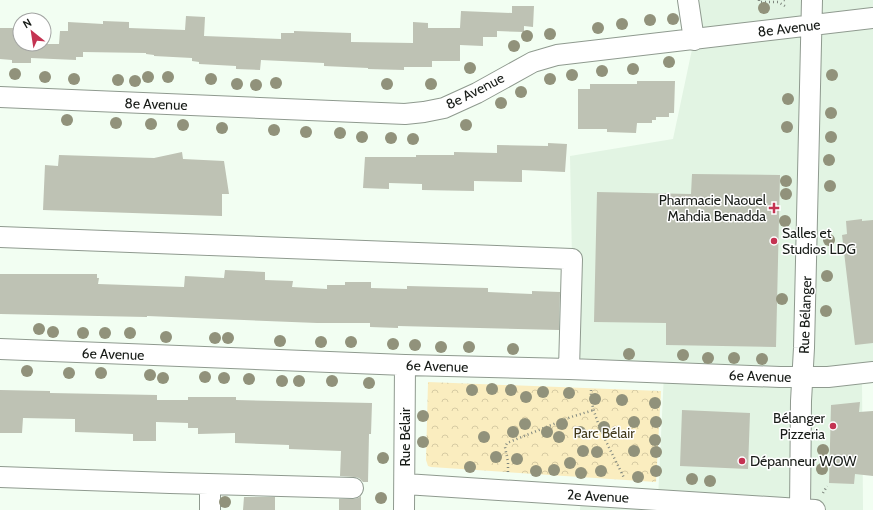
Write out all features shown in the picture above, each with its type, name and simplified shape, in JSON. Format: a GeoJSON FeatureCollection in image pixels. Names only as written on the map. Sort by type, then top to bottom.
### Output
{"type":"FeatureCollection","features":[{"type":"Feature","properties":{"kind":"street"},"geometry":{"type":"LineString","coordinates":[[688,0],[694,40]]}},
{"type":"Feature","properties":{"kind":"street","name":"Rue Bélanger"},"geometry":{"type":"LineString","coordinates":[[805,510],[803,377],[812,0]]}},
{"type":"Feature","properties":{"kind":"street","name":"8e Avenue"},"geometry":{"type":"LineString","coordinates":[[0,97],[405,114],[444,108],[477,93],[533,62],[558,55],[873,18]]}},
{"type":"Feature","properties":{"kind":"street"},"geometry":{"type":"LineString","coordinates":[[0,237],[572,259],[569,369]]}},
{"type":"Feature","properties":{"kind":"street","name":"6e Avenue"},"geometry":{"type":"LineString","coordinates":[[0,349],[405,365],[803,377],[828,377],[873,372]]}},
{"type":"Feature","properties":{"kind":"street","name":"Rue Bélair"},"geometry":{"type":"LineString","coordinates":[[404,510],[405,365]]}},
{"type":"Feature","properties":{"kind":"street"},"geometry":{"type":"LineString","coordinates":[[0,477],[210,485],[353,488]]}},
{"type":"Feature","properties":{"kind":"street","name":"2e Avenue"},"geometry":{"type":"LineString","coordinates":[[405,484],[805,510]]}},
{"type":"Feature","properties":{"kind":"street"},"geometry":{"type":"LineString","coordinates":[[210,485],[210,510]]}},
{"type":"Feature","properties":{"kind":"path"},"geometry":{"type":"LineString","coordinates":[[759,0],[759,2],[778,2],[785,6]]}},
{"type":"Feature","properties":{"kind":"path"},"geometry":{"type":"LineString","coordinates":[[592,385],[591,395],[594,410],[626,482]]}},
{"type":"Feature","properties":{"kind":"path"},"geometry":{"type":"LineString","coordinates":[[507,475],[508,462],[505,447],[507,443],[570,417],[594,410]]}},
{"type":"Feature","properties":{"kind":"shaded area"},"geometry":{"type":"Polygon","coordinates":[[[688,0],[873,0],[873,377],[862,379],[863,510],[580,510],[581,495],[658,499],[664,373],[569,369],[572,259],[570,156],[673,139],[694,40],[688,0]]]}},
{"type":"Feature","properties":{"kind":"green space","name":"Parc Bélair"},"geometry":{"type":"Polygon","coordinates":[[[428,382],[661,391],[656,482],[428,466],[426,460],[428,382]]]}},
{"type":"Feature","properties":{"kind":"building"},"geometry":{"type":"Polygon","coordinates":[[[512,6],[534,6],[533,27],[524,26],[524,32],[497,31],[497,37],[483,37],[483,46],[460,45],[460,61],[432,61],[432,67],[404,67],[404,70],[324,66],[324,63],[261,60],[260,70],[236,69],[236,66],[199,64],[199,62],[192,61],[192,58],[154,56],[146,53],[83,52],[83,57],[76,57],[76,60],[31,58],[31,63],[12,63],[12,60],[0,59],[0,28],[12,28],[12,52],[52,52],[52,44],[59,44],[60,31],[68,31],[68,22],[103,24],[103,21],[129,22],[129,28],[185,30],[186,16],[205,17],[204,36],[281,39],[281,33],[294,33],[294,31],[351,33],[351,42],[413,43],[413,22],[428,23],[428,28],[460,28],[461,11],[512,13],[512,6]]]}},
{"type":"Feature","properties":{"kind":"building"},"geometry":{"type":"Polygon","coordinates":[[[637,81],[675,81],[674,113],[669,113],[669,117],[656,117],[656,120],[652,120],[652,123],[637,123],[636,133],[607,132],[607,129],[578,129],[578,89],[590,89],[590,84],[637,84],[637,81]]]}},
{"type":"Feature","properties":{"kind":"building"},"geometry":{"type":"Polygon","coordinates":[[[548,143],[567,144],[565,172],[522,170],[522,182],[474,181],[474,191],[422,190],[422,184],[389,183],[389,189],[363,188],[365,157],[454,155],[454,152],[497,153],[497,145],[548,146],[548,143]]]}},
{"type":"Feature","properties":{"kind":"building"},"geometry":{"type":"Polygon","coordinates":[[[182,152],[183,159],[224,161],[229,194],[222,194],[222,216],[43,210],[45,165],[58,166],[59,155],[154,158],[182,152]]]}},
{"type":"Feature","properties":{"kind":"building"},"geometry":{"type":"Polygon","coordinates":[[[692,174],[780,175],[776,347],[666,345],[666,323],[594,322],[597,192],[691,194],[692,174]]]}},
{"type":"Feature","properties":{"kind":"building"},"geometry":{"type":"Polygon","coordinates":[[[862,219],[862,221],[873,220],[873,343],[855,345],[842,235],[847,234],[846,221],[862,219]]]}},
{"type":"Feature","properties":{"kind":"building"},"geometry":{"type":"Polygon","coordinates":[[[225,270],[265,272],[265,280],[293,281],[292,287],[327,289],[327,285],[345,285],[345,282],[371,282],[371,288],[407,289],[407,286],[488,288],[488,292],[532,294],[532,291],[560,292],[559,330],[398,326],[398,328],[370,327],[370,323],[317,323],[147,316],[0,314],[0,274],[97,274],[97,278],[99,278],[98,284],[184,287],[185,276],[224,278],[225,270]]]}},
{"type":"Feature","properties":{"kind":"building"},"geometry":{"type":"Polygon","coordinates":[[[0,390],[50,391],[50,393],[157,395],[157,400],[188,400],[188,397],[236,397],[236,400],[372,403],[371,434],[369,434],[368,482],[363,482],[359,478],[340,476],[341,451],[289,449],[289,445],[235,443],[235,433],[198,434],[198,428],[188,428],[188,423],[156,422],[156,441],[133,441],[133,434],[75,432],[75,419],[23,418],[22,433],[0,433],[0,390]]]}},
{"type":"Feature","properties":{"kind":"building"},"geometry":{"type":"Polygon","coordinates":[[[860,402],[859,412],[873,411],[873,476],[855,474],[854,484],[829,483],[831,405],[860,402]]]}},
{"type":"Feature","properties":{"kind":"building"},"geometry":{"type":"Polygon","coordinates":[[[682,410],[750,413],[748,469],[680,466],[682,410]]]}},
{"type":"Feature","properties":{"kind":"building"},"geometry":{"type":"Polygon","coordinates":[[[361,496],[361,510],[339,510],[339,499],[353,499],[361,496]]]}},
{"type":"Feature","properties":{"kind":"building"},"geometry":{"type":"Polygon","coordinates":[[[244,497],[275,497],[275,510],[243,510],[244,497]]]}},
{"type":"Feature","properties":{"kind":"place","name":"Pharmacie Naouel Mahdia Benadda"},"geometry":{"type":"Point","coordinates":[774,208]}},
{"type":"Feature","properties":{"kind":"place","name":"Salles et Studios LDG"},"geometry":{"type":"Point","coordinates":[774,241]}},
{"type":"Feature","properties":{"kind":"place","name":"Bélanger Pizzeria"},"geometry":{"type":"Point","coordinates":[833,426]}},
{"type":"Feature","properties":{"kind":"place","name":"Dépanneur WOW"},"geometry":{"type":"Point","coordinates":[742,461]}}]}
